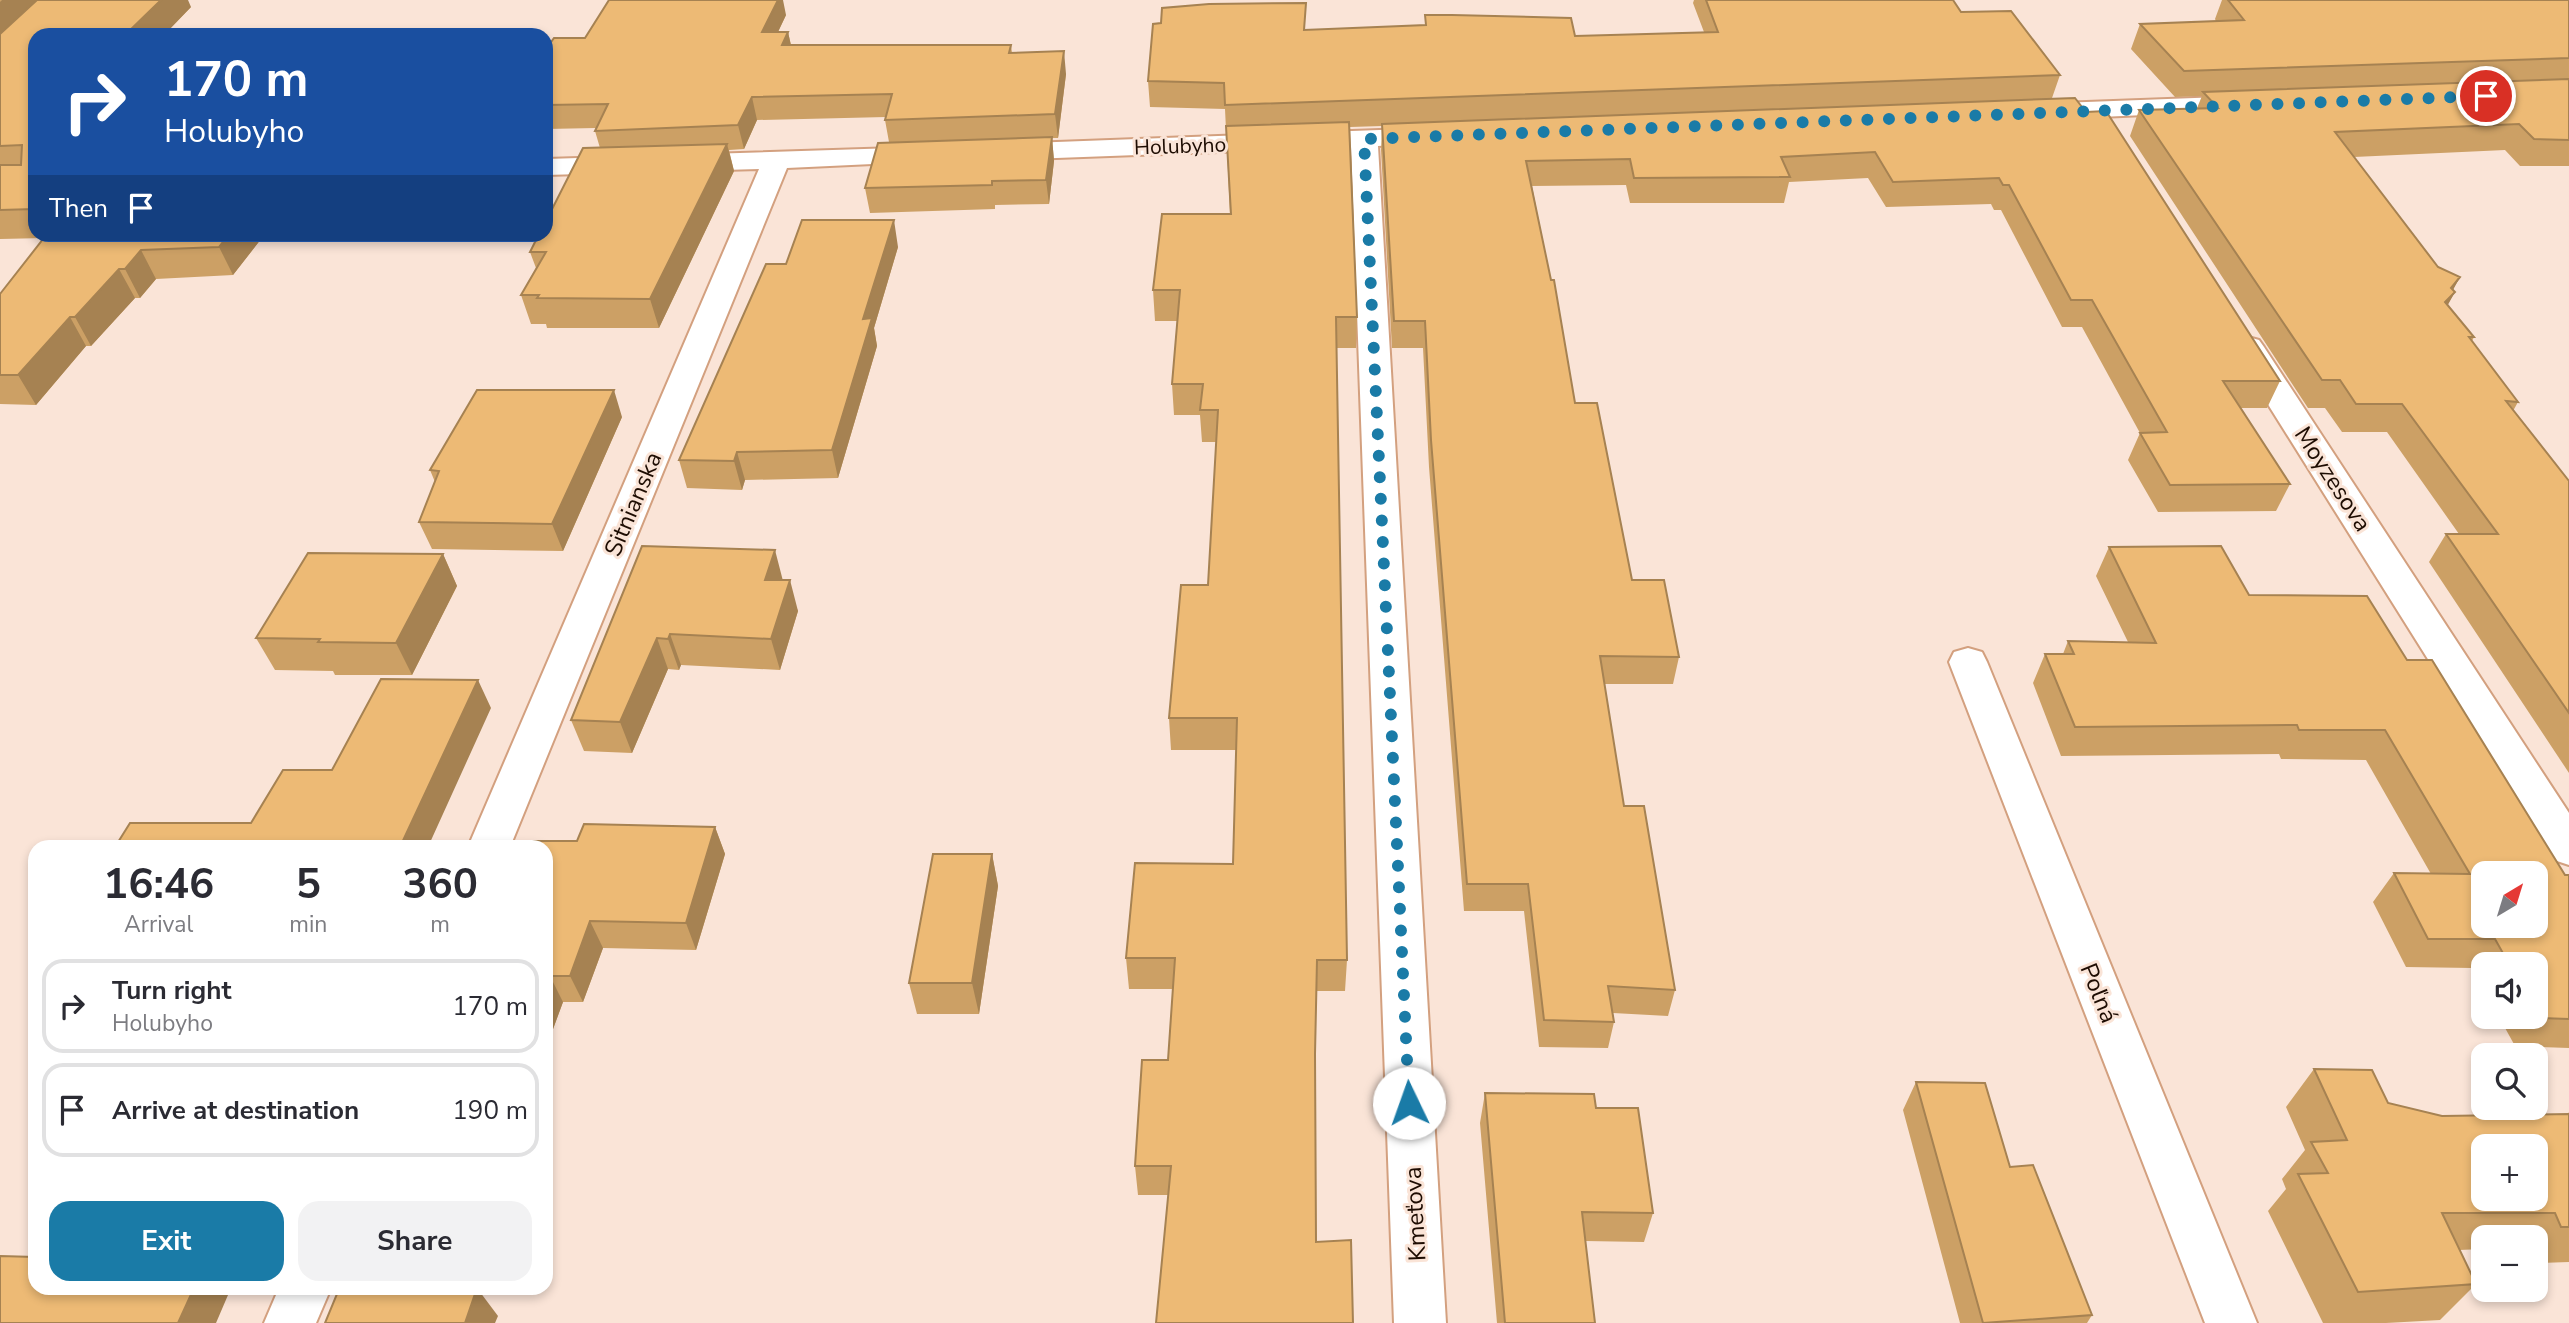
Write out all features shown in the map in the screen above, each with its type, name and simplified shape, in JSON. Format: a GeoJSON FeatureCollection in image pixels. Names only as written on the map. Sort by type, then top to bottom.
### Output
{"type":"FeatureCollection","features":[{"type":"Feature","properties":{"kind":"street"},"geometry":{"type":"LineString","coordinates":[[2013,113],[2277,103]]}},
{"type":"Feature","properties":{"kind":"street"},"geometry":{"type":"LineString","coordinates":[[2096,109],[2119,144]]}},
{"type":"Feature","properties":{"kind":"street","name":"Holubyho"},"geometry":{"type":"LineString","coordinates":[[981,153],[1461,135]]}},
{"type":"Feature","properties":{"kind":"street","name":"Kmeťova"},"geometry":{"type":"LineString","coordinates":[[1364,139],[1420,1323]]}},
{"type":"Feature","properties":{"kind":"street"},"geometry":{"type":"LineString","coordinates":[[553,167],[954,154]]}},
{"type":"Feature","properties":{"kind":"street","name":"Sitnianska"},"geometry":{"type":"LineString","coordinates":[[492,840],[776,160]]}},
{"type":"Feature","properties":{"kind":"street","name":"Moyzesova"},"geometry":{"type":"LineString","coordinates":[[2231,320],[2569,848]]}},
{"type":"Feature","properties":{"kind":"street","name":"Poľná"},"geometry":{"type":"LineString","coordinates":[[1968,663],[2231,1323]]}},
{"type":"Feature","properties":{"kind":"street"},"geometry":{"type":"LineString","coordinates":[[290,1323],[302,1295]]}},
{"type":"Feature","properties":{"kind":"building"},"geometry":{"type":"Polygon","coordinates":[[[37,0],[161,0],[132,28],[28,28],[28,209],[0,210],[0,165],[21,165],[22,145],[0,146],[0,34],[37,0]]]}},
{"type":"Feature","properties":{"kind":"building"},"geometry":{"type":"Polygon","coordinates":[[[609,0],[778,0],[762,32],[788,32],[782,45],[1011,45],[1009,53],[1064,51],[1055,114],[885,120],[892,94],[752,97],[738,125],[595,131],[608,104],[553,105],[553,39],[585,38],[609,0]]]}},
{"type":"Feature","properties":{"kind":"building"},"geometry":{"type":"Polygon","coordinates":[[[1706,0],[1953,0],[1961,12],[2011,11],[2060,75],[1225,105],[1224,83],[1148,81],[1153,24],[1161,23],[1162,8],[1209,4],[1306,3],[1304,30],[1426,25],[1425,15],[1452,15],[1571,18],[1575,36],[1718,32],[1706,0]]]}},
{"type":"Feature","properties":{"kind":"building"},"geometry":{"type":"Polygon","coordinates":[[[2228,0],[2569,0],[2569,58],[2184,71],[2140,24],[2244,20],[2228,0]]]}},
{"type":"Feature","properties":{"kind":"building"},"geometry":{"type":"Polygon","coordinates":[[[2569,79],[2569,140],[2534,139],[2519,124],[2335,132],[2438,267],[2460,277],[2451,288],[2455,292],[2445,302],[2474,337],[2469,337],[2518,402],[2506,401],[2569,481],[2569,713],[2446,534],[2498,534],[2402,404],[2356,404],[2340,380],[2322,380],[2139,110],[2218,108],[2203,92],[2569,79]]]}},
{"type":"Feature","properties":{"kind":"building"},"geometry":{"type":"Polygon","coordinates":[[[2075,98],[2086,112],[2106,111],[2280,381],[2223,381],[2290,484],[2170,485],[2140,433],[2167,432],[2092,300],[2071,300],[2009,185],[2003,185],[1999,178],[1893,182],[1875,152],[1781,157],[1790,177],[1634,178],[1630,159],[1526,161],[1551,280],[1554,280],[1575,403],[1597,403],[1632,580],[1664,580],[1679,657],[1600,656],[1624,806],[1644,806],[1675,990],[1608,986],[1614,1022],[1544,1020],[1528,884],[1467,884],[1431,440],[1425,321],[1394,321],[1382,124],[2075,98]]]}},
{"type":"Feature","properties":{"kind":"building"},"geometry":{"type":"Polygon","coordinates":[[[1349,122],[1357,317],[1336,317],[1347,960],[1317,960],[1315,1054],[1316,1242],[1351,1240],[1353,1323],[1156,1323],[1171,1166],[1135,1166],[1142,1060],[1168,1060],[1175,958],[1126,958],[1135,863],[1233,864],[1237,718],[1169,718],[1181,585],[1208,585],[1218,410],[1200,410],[1203,384],[1172,384],[1180,290],[1153,290],[1162,214],[1231,214],[1226,126],[1349,122]]]}},
{"type":"Feature","properties":{"kind":"building"},"geometry":{"type":"Polygon","coordinates":[[[1052,137],[1046,180],[992,181],[992,185],[865,188],[878,143],[1052,137]]]}},
{"type":"Feature","properties":{"kind":"building"},"geometry":{"type":"Polygon","coordinates":[[[727,144],[650,299],[537,298],[539,295],[521,295],[546,252],[530,252],[535,242],[553,242],[553,207],[583,148],[727,144]]]}},
{"type":"Feature","properties":{"kind":"building"},"geometry":{"type":"Polygon","coordinates":[[[802,220],[894,220],[863,319],[872,318],[832,450],[737,452],[734,461],[679,460],[766,264],[786,264],[802,220]]]}},
{"type":"Feature","properties":{"kind":"building"},"geometry":{"type":"Polygon","coordinates":[[[41,242],[223,242],[219,247],[141,250],[125,269],[119,269],[75,317],[70,317],[18,375],[0,375],[0,294],[41,242]]]}},
{"type":"Feature","properties":{"kind":"building"},"geometry":{"type":"Polygon","coordinates":[[[477,390],[614,390],[552,524],[419,522],[439,471],[430,470],[477,390]]]}},
{"type":"Feature","properties":{"kind":"building"},"geometry":{"type":"Polygon","coordinates":[[[642,546],[775,550],[765,580],[790,580],[771,639],[670,634],[668,639],[657,638],[620,722],[571,720],[642,546]]]}},
{"type":"Feature","properties":{"kind":"building"},"geometry":{"type":"Polygon","coordinates":[[[2221,546],[2249,595],[2367,596],[2407,660],[2432,660],[2565,875],[2569,875],[2569,1019],[2548,1018],[2548,952],[2502,952],[2495,939],[2428,939],[2394,873],[2470,874],[2385,730],[2299,730],[2297,725],[2075,727],[2045,654],[2074,654],[2068,641],[2156,643],[2109,547],[2221,546]]]}},
{"type":"Feature","properties":{"kind":"building"},"geometry":{"type":"Polygon","coordinates":[[[308,553],[443,554],[396,643],[256,638],[308,553]]]}},
{"type":"Feature","properties":{"kind":"building"},"geometry":{"type":"Polygon","coordinates":[[[381,679],[478,680],[403,840],[119,840],[130,823],[251,823],[283,770],[332,770],[381,679]]]}},
{"type":"Feature","properties":{"kind":"building"},"geometry":{"type":"Polygon","coordinates":[[[584,824],[715,827],[686,923],[590,921],[570,976],[553,976],[553,841],[577,841],[584,824]]]}},
{"type":"Feature","properties":{"kind":"building"},"geometry":{"type":"Polygon","coordinates":[[[933,854],[992,854],[972,983],[909,983],[933,854]]]}},
{"type":"Feature","properties":{"kind":"building"},"geometry":{"type":"Polygon","coordinates":[[[2314,1069],[2372,1070],[2388,1103],[2442,1116],[2471,1116],[2471,1120],[2548,1120],[2548,1114],[2569,1114],[2569,1227],[2561,1227],[2555,1213],[2442,1213],[2471,1274],[2471,1284],[2358,1292],[2298,1174],[2328,1173],[2311,1142],[2347,1140],[2314,1069]]]}},
{"type":"Feature","properties":{"kind":"building"},"geometry":{"type":"Polygon","coordinates":[[[1916,1082],[1985,1083],[2010,1167],[2033,1165],[2092,1315],[1983,1323],[1916,1082]]]}},
{"type":"Feature","properties":{"kind":"building"},"geometry":{"type":"Polygon","coordinates":[[[1485,1093],[1594,1094],[1596,1108],[1638,1108],[1653,1213],[1582,1212],[1595,1323],[1505,1323],[1485,1093]]]}},
{"type":"Feature","properties":{"kind":"building"},"geometry":{"type":"Polygon","coordinates":[[[0,1256],[28,1257],[28,1295],[191,1295],[178,1323],[0,1323],[0,1256]]]}},
{"type":"Feature","properties":{"kind":"building"},"geometry":{"type":"Polygon","coordinates":[[[337,1295],[475,1295],[465,1323],[325,1323],[337,1295]]]}},
{"type":"Feature","properties":{"kind":"route"},"geometry":{"type":"LineString","coordinates":[[1409,1103],[1364,139],[2486,96]]}}]}
